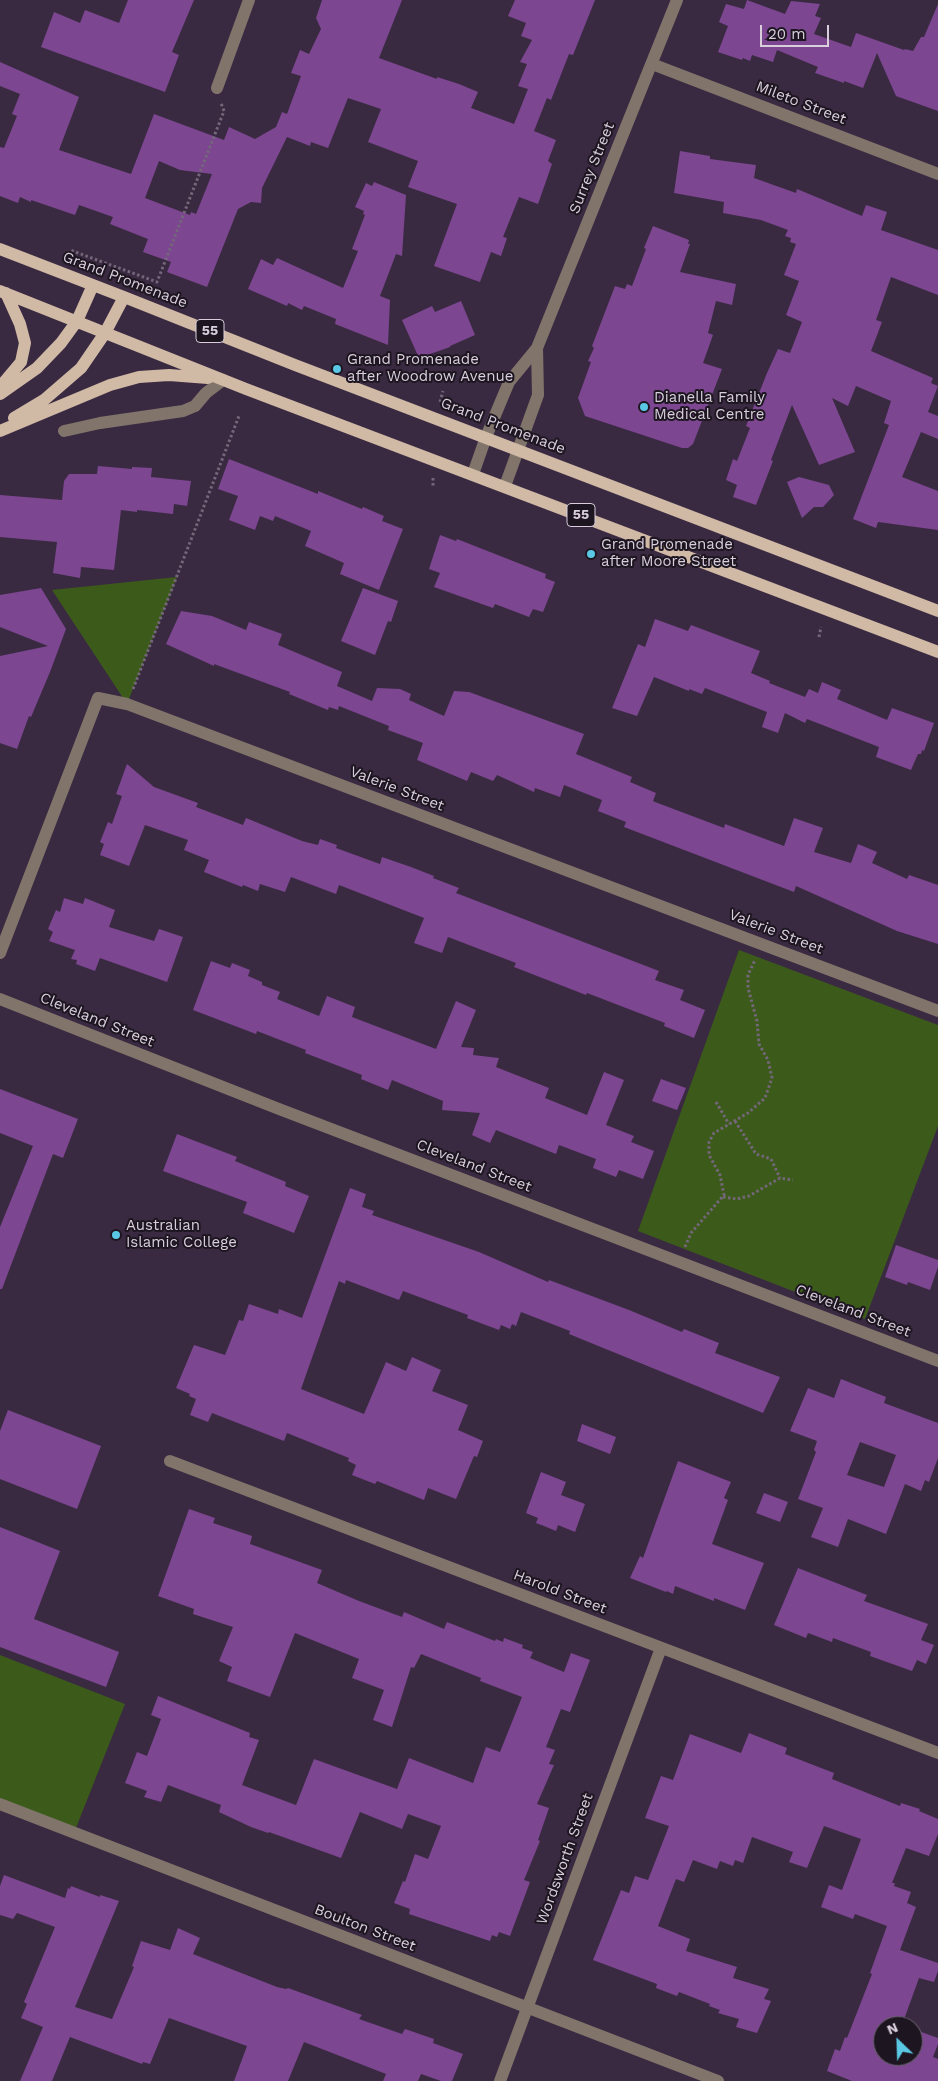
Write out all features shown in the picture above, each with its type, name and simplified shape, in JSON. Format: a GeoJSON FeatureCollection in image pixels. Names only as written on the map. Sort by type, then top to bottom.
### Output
{"type":"FeatureCollection","features":[{"type":"Feature","properties":{"kind":"main road","name":"Grand Promenade"},"geometry":{"type":"LineString","coordinates":[[0,249],[124,296],[295,365],[938,611]]}},
{"type":"Feature","properties":{"kind":"main road"},"geometry":{"type":"LineString","coordinates":[[0,394],[37,368],[61,343],[77,321],[93,285]]}},
{"type":"Feature","properties":{"kind":"main road"},"geometry":{"type":"LineString","coordinates":[[0,387],[21,362],[25,343],[20,324],[3,292]]}},
{"type":"Feature","properties":{"kind":"main road","name":"55"},"geometry":{"type":"LineString","coordinates":[[3,292],[223,380],[938,652]]}},
{"type":"Feature","properties":{"kind":"main road"},"geometry":{"type":"LineString","coordinates":[[0,427],[44,400],[81,368],[105,333],[124,296]]}},
{"type":"Feature","properties":{"kind":"main road"},"geometry":{"type":"LineString","coordinates":[[0,431],[110,385],[139,377],[169,374],[223,380]]}},
{"type":"Feature","properties":{"kind":"street"},"geometry":{"type":"LineString","coordinates":[[217,88],[249,0]]}},
{"type":"Feature","properties":{"kind":"street","name":"Surrey Street"},"geometry":{"type":"LineString","coordinates":[[473,474],[509,382],[537,348],[677,0]]}},
{"type":"Feature","properties":{"kind":"street","name":"Mileto Street"},"geometry":{"type":"LineString","coordinates":[[652,64],[938,174]]}},
{"type":"Feature","properties":{"kind":"street","name":"Surrey Street"},"geometry":{"type":"LineString","coordinates":[[505,486],[538,395],[537,348]]}},
{"type":"Feature","properties":{"kind":"street"},"geometry":{"type":"LineString","coordinates":[[64,431],[100,423],[183,411],[194,406],[206,393],[223,380]]}},
{"type":"Feature","properties":{"kind":"street","name":"Valerie Street"},"geometry":{"type":"LineString","coordinates":[[0,953],[98,698],[127,704],[938,1010]]}},
{"type":"Feature","properties":{"kind":"street","name":"Cleveland Street"},"geometry":{"type":"LineString","coordinates":[[0,999],[279,1109],[938,1361]]}},
{"type":"Feature","properties":{"kind":"street","name":"Harold Street"},"geometry":{"type":"LineString","coordinates":[[170,1461],[938,1753]]}},
{"type":"Feature","properties":{"kind":"street","name":"Wordsworth Street"},"geometry":{"type":"LineString","coordinates":[[500,2081],[661,1648]]}},
{"type":"Feature","properties":{"kind":"street","name":"Boulton Street"},"geometry":{"type":"LineString","coordinates":[[0,1804],[718,2081]]}},
{"type":"Feature","properties":{"kind":"path"},"geometry":{"type":"LineString","coordinates":[[70,250],[157,282],[224,111],[217,88]]}},
{"type":"Feature","properties":{"kind":"path"},"geometry":{"type":"LineString","coordinates":[[127,704],[239,416]]}},
{"type":"Feature","properties":{"kind":"path"},"geometry":{"type":"LineString","coordinates":[[679,1262],[691,1233],[724,1195],[720,1175],[709,1155],[709,1142],[714,1133],[748,1113],[765,1098],[772,1078],[768,1060],[759,1044],[757,1021],[748,988],[748,975],[762,944]]}},
{"type":"Feature","properties":{"kind":"path"},"geometry":{"type":"LineString","coordinates":[[716,1102],[729,1124]]}},
{"type":"Feature","properties":{"kind":"path"},"geometry":{"type":"LineString","coordinates":[[734,1121],[756,1154],[771,1159],[780,1178]]}},
{"type":"Feature","properties":{"kind":"path"},"geometry":{"type":"LineString","coordinates":[[723,1197],[737,1199],[749,1196],[780,1178],[793,1180]]}},
{"type":"Feature","properties":{"kind":"green space"},"geometry":{"type":"Polygon","coordinates":[[[177,577],[127,704],[52,590],[177,577]]]}},
{"type":"Feature","properties":{"kind":"green space"},"geometry":{"type":"Polygon","coordinates":[[[739,950],[938,1025],[938,1126],[865,1319],[638,1231],[739,950]]]}},
{"type":"Feature","properties":{"kind":"green space"},"geometry":{"type":"Polygon","coordinates":[[[0,1655],[125,1704],[74,1833],[0,1804],[0,1655]]]}},
{"type":"Feature","properties":{"kind":"building"},"geometry":{"type":"Polygon","coordinates":[[[128,0],[194,0],[172,52],[179,55],[165,92],[41,47],[54,12],[80,23],[85,10],[119,23],[128,0]]]}},
{"type":"Feature","properties":{"kind":"building"},"geometry":{"type":"Polygon","coordinates":[[[322,0],[402,0],[379,58],[478,92],[471,108],[514,124],[528,89],[518,86],[527,64],[520,62],[532,40],[521,36],[526,23],[508,16],[515,0],[595,0],[573,55],[569,54],[551,100],[547,98],[534,131],[556,140],[548,161],[552,164],[538,204],[519,197],[503,237],[507,238],[501,256],[491,252],[480,282],[434,266],[457,204],[408,187],[418,161],[368,142],[381,109],[348,98],[328,148],[311,142],[310,146],[287,137],[262,188],[261,203],[251,202],[238,209],[207,287],[167,272],[171,262],[143,252],[148,239],[110,224],[113,217],[79,205],[75,215],[20,197],[18,203],[0,196],[0,147],[4,148],[17,116],[12,114],[20,94],[0,86],[0,62],[79,97],[59,150],[131,174],[154,114],[224,140],[229,127],[255,139],[276,127],[282,112],[287,114],[301,76],[291,73],[300,50],[309,54],[321,29],[316,18],[322,0]],[[159,161],[145,198],[190,215],[191,212],[196,214],[212,174],[180,170],[159,161]]]}},
{"type":"Feature","properties":{"kind":"building"},"geometry":{"type":"Polygon","coordinates":[[[747,0],[785,14],[791,1],[820,4],[815,16],[821,18],[814,34],[851,47],[856,33],[904,50],[913,51],[921,37],[924,37],[938,4],[938,111],[896,96],[877,53],[863,88],[815,73],[818,67],[777,50],[773,62],[752,55],[750,61],[743,58],[742,60],[718,52],[728,26],[719,22],[726,4],[744,9],[747,0]]]}},
{"type":"Feature","properties":{"kind":"building"},"geometry":{"type":"Polygon","coordinates":[[[680,151],[710,156],[710,159],[756,165],[754,178],[796,193],[797,189],[862,216],[866,205],[887,212],[881,230],[938,250],[938,295],[891,277],[876,320],[882,322],[871,351],[933,378],[931,383],[938,386],[928,412],[938,416],[938,439],[921,432],[902,477],[938,491],[938,530],[878,522],[876,528],[853,519],[889,425],[884,423],[891,401],[856,386],[848,406],[832,398],[855,452],[819,465],[792,405],[756,505],[733,497],[737,485],[726,480],[733,459],[737,461],[750,428],[746,426],[778,349],[790,353],[802,322],[786,315],[799,281],[784,275],[796,244],[790,242],[791,238],[785,236],[788,230],[761,220],[723,213],[724,202],[674,193],[680,151]]]}},
{"type":"Feature","properties":{"kind":"building"},"geometry":{"type":"Polygon","coordinates":[[[374,182],[406,195],[402,256],[396,254],[380,296],[390,300],[388,345],[335,324],[336,319],[304,306],[302,310],[288,303],[287,306],[248,289],[261,259],[273,265],[277,258],[343,288],[358,251],[352,249],[365,215],[363,214],[364,211],[355,207],[366,183],[372,186],[374,182]]]}},
{"type":"Feature","properties":{"kind":"building"},"geometry":{"type":"Polygon","coordinates":[[[653,226],[689,240],[688,244],[690,244],[680,272],[736,284],[732,305],[716,301],[708,333],[713,335],[703,363],[722,369],[693,444],[688,448],[682,448],[585,416],[578,398],[591,362],[588,361],[594,348],[592,346],[615,286],[625,289],[627,284],[632,286],[653,226]]]}},
{"type":"Feature","properties":{"kind":"building"},"geometry":{"type":"Polygon","coordinates":[[[461,301],[475,335],[450,347],[419,358],[402,320],[432,306],[435,312],[461,301]]]}},
{"type":"Feature","properties":{"kind":"building"},"geometry":{"type":"Polygon","coordinates":[[[229,459],[318,494],[318,491],[362,509],[363,507],[384,516],[382,521],[403,529],[379,590],[340,574],[344,563],[305,546],[311,531],[275,516],[273,521],[260,516],[255,530],[229,520],[238,496],[218,489],[229,459]]]}},
{"type":"Feature","properties":{"kind":"building"},"geometry":{"type":"Polygon","coordinates":[[[98,466],[132,469],[132,467],[152,468],[151,477],[191,481],[187,506],[174,504],[173,514],[121,510],[114,570],[81,567],[80,578],[53,573],[57,542],[0,537],[0,495],[62,500],[64,481],[69,474],[97,474],[98,466]]]}},
{"type":"Feature","properties":{"kind":"building"},"geometry":{"type":"Polygon","coordinates":[[[799,477],[829,485],[834,495],[823,507],[814,507],[802,518],[787,482],[799,477]]]}},
{"type":"Feature","properties":{"kind":"building"},"geometry":{"type":"Polygon","coordinates":[[[440,535],[456,541],[457,539],[546,574],[545,578],[555,582],[543,612],[533,609],[529,617],[495,604],[493,608],[434,587],[440,573],[429,569],[440,535]]]}},
{"type":"Feature","properties":{"kind":"building"},"geometry":{"type":"Polygon","coordinates":[[[41,588],[66,629],[17,749],[0,743],[0,656],[48,646],[0,627],[0,595],[41,588]]]}},
{"type":"Feature","properties":{"kind":"building"},"geometry":{"type":"Polygon","coordinates":[[[363,588],[398,601],[391,622],[388,621],[375,655],[341,641],[363,588]]]}},
{"type":"Feature","properties":{"kind":"building"},"geometry":{"type":"Polygon","coordinates":[[[181,611],[212,616],[246,630],[249,622],[282,634],[278,645],[342,672],[337,686],[372,701],[377,688],[400,689],[411,694],[409,700],[444,716],[454,691],[469,692],[584,734],[576,754],[632,777],[630,782],[656,793],[653,801],[655,802],[724,828],[725,824],[784,846],[794,818],[823,828],[814,852],[851,863],[858,844],[877,852],[872,863],[907,879],[909,875],[938,885],[938,944],[897,931],[796,886],[794,892],[624,827],[626,822],[598,811],[602,800],[564,785],[560,797],[535,788],[534,792],[497,775],[493,781],[471,772],[467,781],[417,760],[423,743],[388,730],[389,726],[339,706],[338,710],[329,707],[328,710],[289,694],[290,692],[214,664],[214,666],[166,644],[181,611]]]}},
{"type":"Feature","properties":{"kind":"building"},"geometry":{"type":"Polygon","coordinates":[[[655,619],[688,631],[691,625],[760,651],[751,673],[770,681],[769,683],[805,697],[809,689],[818,693],[822,682],[841,690],[837,699],[887,720],[892,708],[934,723],[924,751],[922,750],[921,754],[918,754],[911,770],[876,757],[879,747],[807,719],[805,723],[785,713],[778,733],[762,727],[767,712],[705,688],[702,694],[689,689],[689,691],[654,677],[637,716],[612,708],[638,644],[645,647],[655,619]]]}},
{"type":"Feature","properties":{"kind":"building"},"geometry":{"type":"Polygon","coordinates":[[[127,764],[154,787],[198,803],[196,807],[243,825],[246,818],[302,841],[318,845],[320,839],[337,845],[336,848],[380,864],[382,857],[411,867],[459,888],[456,893],[659,971],[655,980],[684,990],[680,1000],[705,1010],[694,1038],[664,1026],[665,1023],[514,967],[516,963],[448,937],[442,953],[414,943],[424,918],[339,885],[336,894],[291,877],[285,892],[260,884],[258,891],[243,885],[242,887],[204,872],[209,860],[184,850],[188,840],[145,825],[129,866],[100,855],[104,844],[100,842],[108,822],[112,824],[122,796],[116,794],[127,764]]]}},
{"type":"Feature","properties":{"kind":"building"},"geometry":{"type":"Polygon","coordinates":[[[64,898],[83,904],[85,898],[115,910],[109,927],[154,941],[159,929],[183,937],[167,982],[100,958],[95,971],[76,964],[77,960],[71,959],[75,950],[49,941],[53,932],[48,929],[56,910],[60,912],[64,898]]]}},
{"type":"Feature","properties":{"kind":"building"},"geometry":{"type":"Polygon","coordinates":[[[211,961],[230,968],[232,963],[250,970],[248,976],[262,982],[262,985],[280,992],[277,999],[319,1016],[327,996],[355,1007],[352,1017],[436,1049],[456,1001],[476,1010],[461,1047],[474,1048],[473,1055],[499,1058],[496,1067],[549,1088],[545,1098],[587,1115],[604,1072],[624,1080],[606,1125],[634,1136],[631,1142],[654,1151],[643,1179],[619,1170],[616,1177],[593,1168],[596,1159],[559,1145],[556,1154],[496,1130],[490,1143],[472,1135],[480,1113],[442,1110],[443,1101],[392,1080],[388,1090],[361,1079],[362,1075],[305,1053],[306,1050],[257,1031],[256,1034],[193,1010],[211,961]]]}},
{"type":"Feature","properties":{"kind":"building"},"geometry":{"type":"Polygon","coordinates":[[[661,1079],[686,1088],[677,1110],[652,1101],[661,1079]]]}},
{"type":"Feature","properties":{"kind":"building"},"geometry":{"type":"Polygon","coordinates":[[[0,1089],[78,1119],[63,1158],[53,1154],[2,1289],[0,1289],[0,1227],[33,1146],[0,1133],[0,1089]]]}},
{"type":"Feature","properties":{"kind":"building"},"geometry":{"type":"Polygon","coordinates":[[[177,1134],[237,1157],[235,1161],[286,1182],[285,1186],[309,1196],[294,1233],[243,1213],[247,1202],[163,1171],[177,1134]]]}},
{"type":"Feature","properties":{"kind":"building"},"geometry":{"type":"Polygon","coordinates":[[[350,1188],[366,1194],[362,1207],[374,1211],[372,1215],[479,1252],[548,1282],[549,1280],[682,1332],[684,1329],[719,1343],[715,1353],[780,1377],[763,1413],[569,1334],[570,1331],[521,1312],[516,1326],[512,1324],[510,1329],[501,1325],[499,1330],[467,1318],[468,1315],[403,1291],[399,1300],[346,1280],[345,1284],[339,1281],[301,1389],[364,1414],[386,1362],[406,1371],[412,1357],[441,1370],[432,1391],[468,1405],[458,1430],[483,1441],[477,1457],[474,1456],[456,1499],[428,1488],[424,1500],[377,1481],[375,1484],[352,1475],[356,1465],[348,1461],[349,1458],[287,1433],[284,1441],[212,1413],[208,1422],[190,1415],[196,1399],[176,1388],[194,1345],[225,1355],[239,1320],[243,1321],[249,1304],[278,1314],[279,1309],[302,1318],[350,1188]]]}},
{"type":"Feature","properties":{"kind":"building"},"geometry":{"type":"Polygon","coordinates":[[[896,1245],[938,1260],[938,1267],[930,1290],[908,1282],[907,1285],[885,1277],[896,1245]]]}},
{"type":"Feature","properties":{"kind":"building"},"geometry":{"type":"Polygon","coordinates":[[[841,1379],[886,1397],[884,1403],[938,1423],[938,1458],[929,1482],[925,1480],[921,1491],[905,1484],[886,1534],[848,1519],[838,1547],[811,1537],[823,1508],[798,1499],[816,1452],[814,1450],[817,1441],[790,1431],[808,1388],[834,1398],[841,1379]],[[860,1442],[847,1475],[884,1487],[896,1455],[860,1442]]]}},
{"type":"Feature","properties":{"kind":"building"},"geometry":{"type":"Polygon","coordinates":[[[8,1410],[101,1446],[77,1509],[0,1479],[0,1431],[8,1410]]]}},
{"type":"Feature","properties":{"kind":"building"},"geometry":{"type":"Polygon","coordinates":[[[582,1424],[616,1437],[610,1454],[577,1441],[582,1424]]]}},
{"type":"Feature","properties":{"kind":"building"},"geometry":{"type":"Polygon","coordinates":[[[678,1461],[731,1482],[724,1498],[728,1500],[712,1544],[764,1563],[745,1610],[714,1598],[714,1601],[675,1586],[673,1594],[630,1578],[640,1556],[643,1558],[678,1461]]]}},
{"type":"Feature","properties":{"kind":"building"},"geometry":{"type":"Polygon","coordinates":[[[541,1472],[566,1482],[561,1495],[585,1504],[575,1532],[558,1525],[556,1531],[536,1523],[538,1518],[526,1513],[541,1472]]]}},
{"type":"Feature","properties":{"kind":"building"},"geometry":{"type":"Polygon","coordinates":[[[764,1493],[788,1502],[780,1522],[756,1513],[764,1493]]]}},
{"type":"Feature","properties":{"kind":"building"},"geometry":{"type":"Polygon","coordinates":[[[189,1509],[215,1518],[213,1523],[252,1536],[250,1544],[322,1570],[317,1583],[359,1601],[402,1617],[404,1612],[444,1629],[447,1622],[495,1641],[496,1639],[503,1642],[504,1638],[523,1645],[522,1648],[533,1652],[530,1658],[564,1672],[571,1653],[590,1660],[570,1712],[561,1709],[546,1747],[555,1750],[549,1764],[554,1765],[537,1804],[549,1808],[538,1840],[540,1841],[524,1880],[530,1882],[510,1936],[499,1932],[497,1937],[492,1935],[490,1941],[409,1914],[410,1909],[394,1903],[403,1881],[405,1882],[415,1854],[428,1859],[441,1826],[408,1814],[402,1829],[360,1812],[341,1858],[251,1827],[219,1812],[221,1805],[168,1785],[161,1802],[144,1797],[147,1791],[125,1783],[137,1752],[147,1756],[161,1719],[151,1715],[158,1696],[250,1733],[249,1737],[259,1740],[242,1785],[296,1805],[314,1759],[397,1789],[409,1758],[473,1783],[486,1747],[500,1752],[522,1697],[480,1681],[481,1678],[421,1654],[414,1668],[411,1667],[392,1727],[373,1720],[384,1690],[352,1678],[359,1659],[295,1633],[270,1697],[227,1681],[232,1667],[219,1661],[233,1627],[193,1614],[194,1609],[158,1596],[189,1509]]]}},
{"type":"Feature","properties":{"kind":"building"},"geometry":{"type":"Polygon","coordinates":[[[0,1527],[60,1551],[34,1619],[119,1652],[106,1687],[0,1647],[0,1527]]]}},
{"type":"Feature","properties":{"kind":"building"},"geometry":{"type":"Polygon","coordinates":[[[798,1568],[867,1595],[864,1601],[928,1624],[921,1640],[934,1645],[926,1664],[917,1660],[912,1671],[870,1656],[871,1652],[833,1638],[832,1642],[808,1633],[806,1638],[774,1625],[798,1568]]]}},
{"type":"Feature","properties":{"kind":"building"},"geometry":{"type":"Polygon","coordinates":[[[749,1733],[787,1748],[785,1754],[834,1773],[832,1779],[900,1806],[901,1803],[920,1809],[919,1811],[938,1819],[938,1834],[929,1856],[906,1848],[892,1883],[895,1883],[894,1886],[911,1892],[907,1903],[916,1907],[900,1950],[938,1963],[938,1971],[934,1982],[919,1978],[905,2016],[873,2016],[873,2066],[923,2066],[923,2033],[938,2038],[938,2044],[933,2057],[938,2059],[938,2081],[852,2081],[827,2071],[835,2049],[840,2051],[845,2037],[847,2038],[872,1974],[870,1973],[887,1926],[855,1914],[853,1919],[821,1907],[829,1885],[842,1890],[861,1839],[824,1826],[807,1868],[789,1862],[793,1852],[752,1837],[743,1863],[735,1860],[733,1866],[720,1861],[717,1869],[693,1860],[684,1882],[676,1879],[658,1926],[690,1939],[686,1951],[737,1967],[733,1978],[769,1989],[764,1999],[771,2001],[757,2033],[736,2027],[739,2019],[718,2013],[720,2010],[709,2006],[710,2004],[679,1992],[677,1996],[656,1988],[657,1984],[593,1960],[621,1890],[629,1893],[635,1876],[648,1880],[669,1826],[645,1818],[661,1776],[673,1780],[690,1734],[741,1753],[749,1733]]]}},
{"type":"Feature","properties":{"kind":"building"},"geometry":{"type":"Polygon","coordinates":[[[4,1875],[65,1898],[68,1888],[70,1889],[71,1886],[100,1897],[100,1895],[119,1901],[75,2007],[112,2019],[134,1967],[132,1966],[141,1941],[170,1950],[178,1928],[200,1938],[193,1954],[277,1987],[288,1988],[362,2015],[359,2019],[402,2034],[405,2029],[434,2039],[433,2043],[463,2054],[452,2081],[441,2081],[421,2074],[418,2081],[383,2081],[386,2074],[304,2042],[288,2081],[234,2081],[247,2046],[169,2018],[150,2064],[143,2062],[142,2064],[70,2037],[52,2081],[20,2081],[43,2027],[21,2018],[27,2004],[24,2002],[55,1927],[17,1913],[13,1919],[0,1915],[0,1886],[4,1875]]]}},
{"type":"Feature","properties":{"kind":"place","name":"Grand Promenade after Woodrow Avenue"},"geometry":{"type":"Point","coordinates":[337,369]}},
{"type":"Feature","properties":{"kind":"place","name":"Dianella Family Medical Centre"},"geometry":{"type":"Point","coordinates":[644,407]}},
{"type":"Feature","properties":{"kind":"place","name":"Grand Promenade after Moore Street"},"geometry":{"type":"Point","coordinates":[591,554]}},
{"type":"Feature","properties":{"kind":"place","name":"Australian Islamic College"},"geometry":{"type":"Point","coordinates":[116,1235]}}]}
